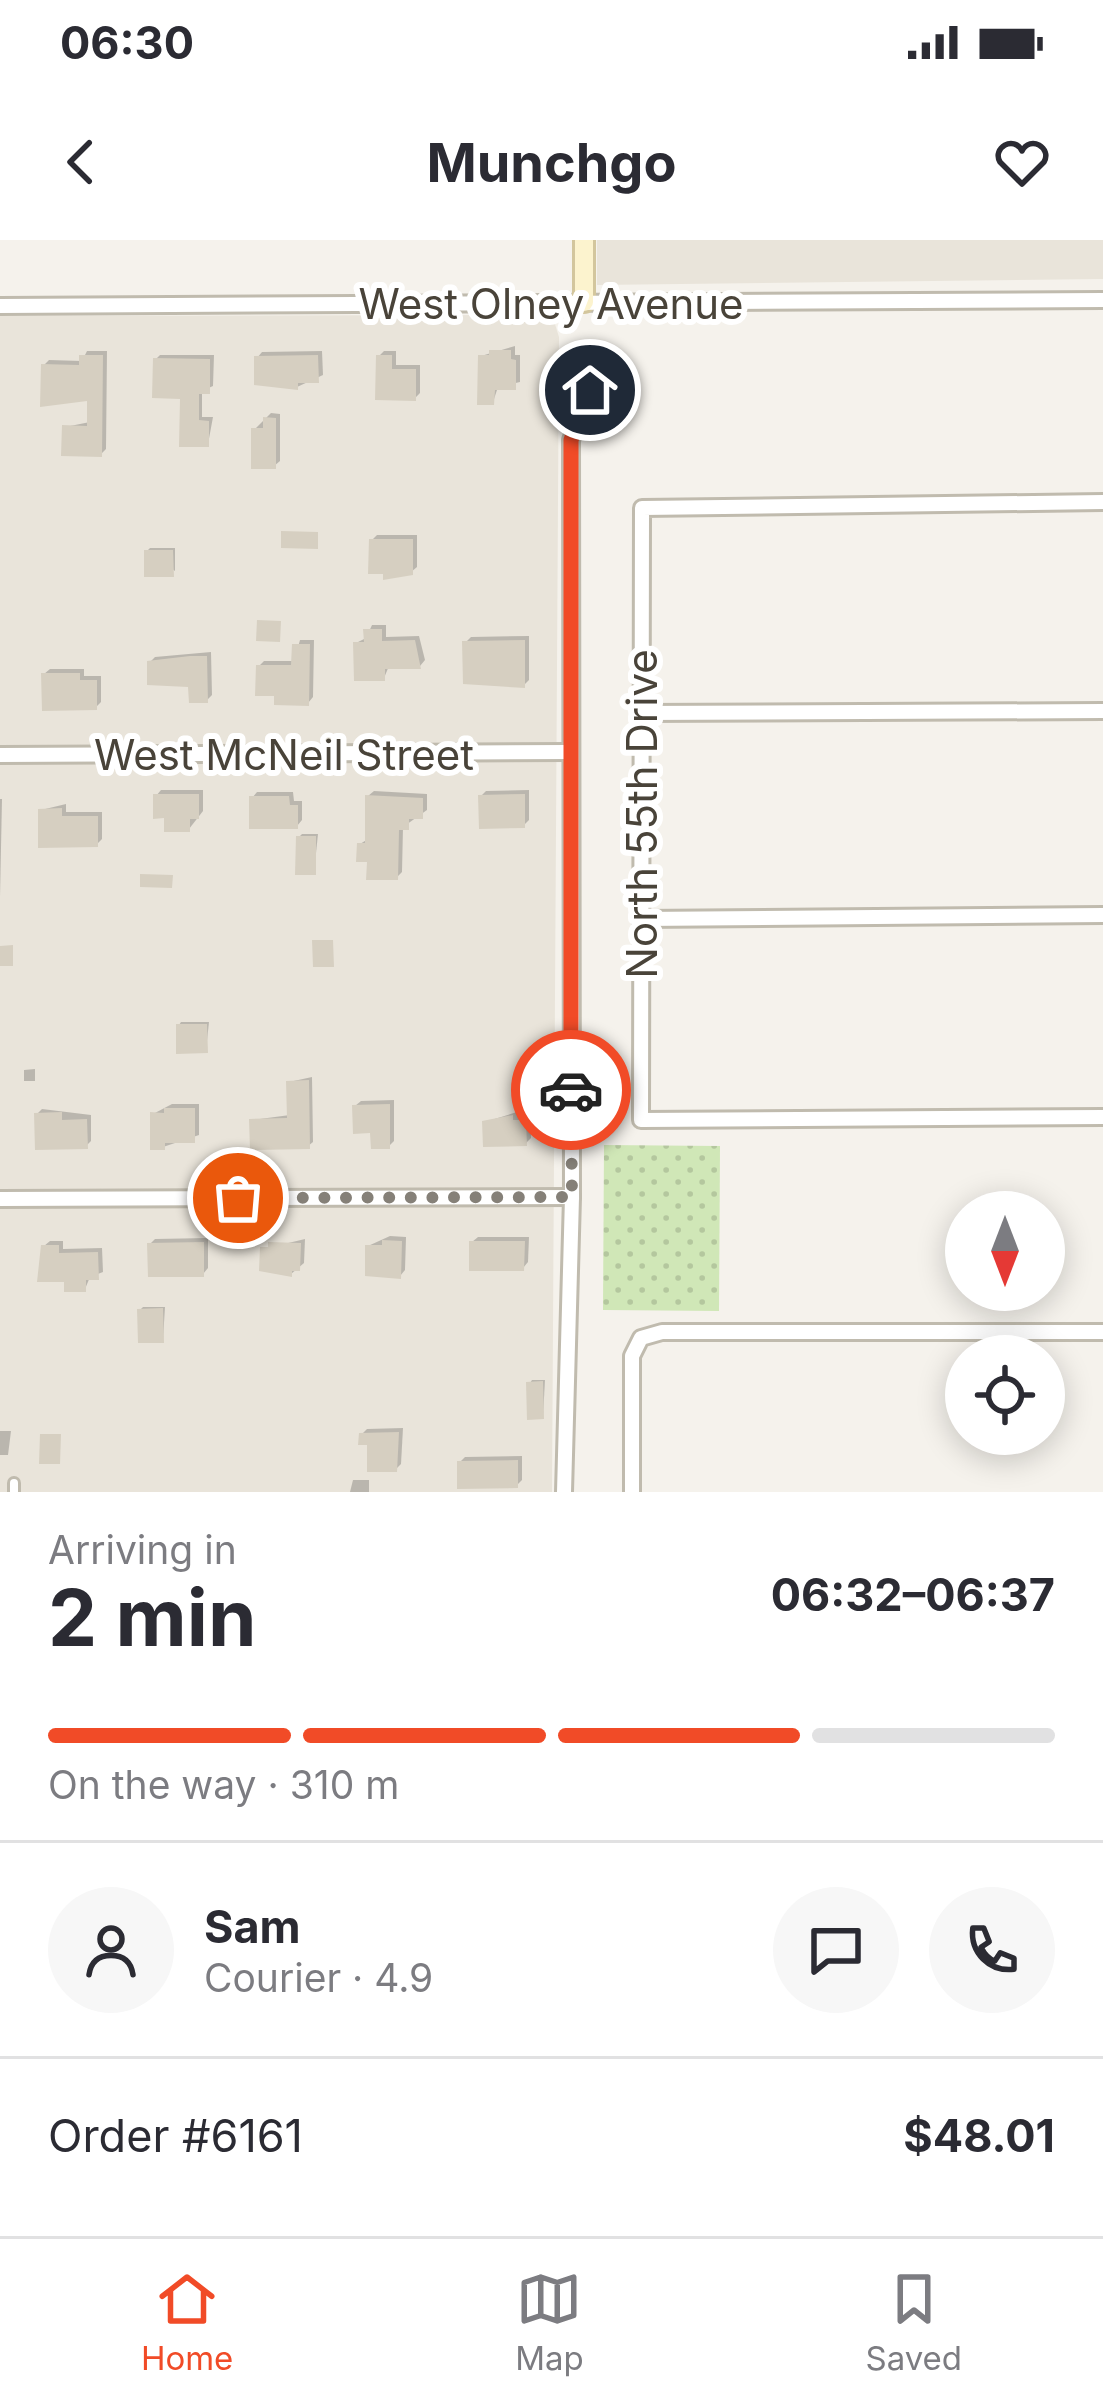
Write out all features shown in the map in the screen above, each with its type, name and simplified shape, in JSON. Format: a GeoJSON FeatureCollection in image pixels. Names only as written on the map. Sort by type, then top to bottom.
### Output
{"type":"FeatureCollection","features":[{"type":"Feature","properties":{"kind":"street"},"geometry":{"type":"LineString","coordinates":[[584,240],[584,302]]}},
{"type":"Feature","properties":{"kind":"street","name":"West Olney Avenue"},"geometry":{"type":"LineString","coordinates":[[0,306],[1103,300]]}},
{"type":"Feature","properties":{"kind":"street"},"geometry":{"type":"LineString","coordinates":[[564,1492],[572,1197],[571,440],[590,390]]}},
{"type":"Feature","properties":{"kind":"street","name":"North 55th Drive"},"geometry":{"type":"LineString","coordinates":[[1103,502],[642,508],[641,1120],[1103,1117]]}},
{"type":"Feature","properties":{"kind":"street"},"geometry":{"type":"LineString","coordinates":[[642,713],[1103,711]]}},
{"type":"Feature","properties":{"kind":"street","name":"West McNeil Street"},"geometry":{"type":"LineString","coordinates":[[0,755],[568,752]]}},
{"type":"Feature","properties":{"kind":"street"},"geometry":{"type":"LineString","coordinates":[[641,919],[1103,915]]}},
{"type":"Feature","properties":{"kind":"street"},"geometry":{"type":"LineString","coordinates":[[0,1199],[572,1197]]}},
{"type":"Feature","properties":{"kind":"street"},"geometry":{"type":"LineString","coordinates":[[632,1492],[632,1356],[641,1338],[662,1332],[1103,1331]]}},
{"type":"Feature","properties":{"kind":"shaded area"},"geometry":{"type":"Polygon","coordinates":[[[597,240],[1103,240],[1103,279],[597,285],[597,240]]]}},
{"type":"Feature","properties":{"kind":"shaded area"},"geometry":{"type":"Polygon","coordinates":[[[540,315],[554,321],[559,337],[552,1492],[0,1492],[0,316],[540,315]]]}},
{"type":"Feature","properties":{"kind":"green space"},"geometry":{"type":"Polygon","coordinates":[[[604,1145],[720,1146],[719,1311],[603,1310],[604,1145]]]}},
{"type":"Feature","properties":{"kind":"building"},"geometry":{"type":"Polygon","coordinates":[[[489,350],[511,350],[511,359],[516,360],[516,390],[495,390],[494,405],[477,405],[478,355],[489,355],[489,350]]]}},
{"type":"Feature","properties":{"kind":"building"},"geometry":{"type":"Polygon","coordinates":[[[79,355],[103,355],[102,457],[61,456],[62,425],[87,426],[87,401],[40,407],[41,364],[79,365],[79,355]]]}},
{"type":"Feature","properties":{"kind":"building"},"geometry":{"type":"Polygon","coordinates":[[[318,355],[319,383],[298,383],[298,390],[254,385],[254,356],[318,355]]]}},
{"type":"Feature","properties":{"kind":"building"},"geometry":{"type":"Polygon","coordinates":[[[376,355],[392,355],[392,369],[416,369],[416,401],[375,400],[376,355]]]}},
{"type":"Feature","properties":{"kind":"building"},"geometry":{"type":"Polygon","coordinates":[[[153,358],[210,359],[210,394],[199,394],[199,420],[209,421],[209,447],[179,447],[180,399],[152,398],[153,358]]]}},
{"type":"Feature","properties":{"kind":"building"},"geometry":{"type":"Polygon","coordinates":[[[263,417],[276,418],[276,469],[251,469],[251,428],[263,428],[263,417]]]}},
{"type":"Feature","properties":{"kind":"building"},"geometry":{"type":"Polygon","coordinates":[[[281,531],[318,532],[318,549],[281,548],[281,531]]]}},
{"type":"Feature","properties":{"kind":"building"},"geometry":{"type":"Polygon","coordinates":[[[369,539],[413,539],[413,575],[383,580],[383,574],[368,574],[369,539]]]}},
{"type":"Feature","properties":{"kind":"building"},"geometry":{"type":"Polygon","coordinates":[[[144,550],[173,550],[174,577],[144,577],[144,550]]]}},
{"type":"Feature","properties":{"kind":"building"},"geometry":{"type":"Polygon","coordinates":[[[257,620],[281,621],[280,642],[256,641],[257,620]]]}},
{"type":"Feature","properties":{"kind":"building"},"geometry":{"type":"Polygon","coordinates":[[[363,629],[382,629],[382,641],[415,640],[421,669],[385,669],[385,681],[354,681],[353,642],[364,642],[363,629]]]}},
{"type":"Feature","properties":{"kind":"building"},"geometry":{"type":"Polygon","coordinates":[[[525,640],[525,688],[463,684],[462,641],[525,640]]]}},
{"type":"Feature","properties":{"kind":"building"},"geometry":{"type":"Polygon","coordinates":[[[292,644],[310,644],[309,706],[274,705],[274,696],[255,696],[256,665],[291,665],[292,644]]]}},
{"type":"Feature","properties":{"kind":"building"},"geometry":{"type":"Polygon","coordinates":[[[207,656],[208,703],[189,703],[188,687],[147,685],[147,661],[207,656]]]}},
{"type":"Feature","properties":{"kind":"building"},"geometry":{"type":"Polygon","coordinates":[[[41,673],[80,673],[80,680],[97,680],[97,710],[42,711],[41,673]]]}},
{"type":"Feature","properties":{"kind":"building"},"geometry":{"type":"Polygon","coordinates":[[[153,794],[199,794],[199,819],[190,819],[190,832],[164,832],[164,818],[153,819],[153,794]]]}},
{"type":"Feature","properties":{"kind":"building"},"geometry":{"type":"Polygon","coordinates":[[[525,794],[525,828],[479,829],[478,795],[525,794]]]}},
{"type":"Feature","properties":{"kind":"building"},"geometry":{"type":"Polygon","coordinates":[[[365,795],[423,798],[423,819],[409,819],[409,830],[399,830],[398,880],[366,880],[367,862],[356,862],[357,843],[365,843],[365,795]]]}},
{"type":"Feature","properties":{"kind":"building"},"geometry":{"type":"Polygon","coordinates":[[[249,796],[289,796],[290,805],[298,805],[298,829],[249,829],[249,796]]]}},
{"type":"Feature","properties":{"kind":"building"},"geometry":{"type":"Polygon","coordinates":[[[62,808],[62,816],[98,816],[98,847],[38,848],[38,809],[62,808]]]}},
{"type":"Feature","properties":{"kind":"building"},"geometry":{"type":"Polygon","coordinates":[[[296,836],[316,836],[316,875],[295,875],[296,836]]]}},
{"type":"Feature","properties":{"kind":"building"},"geometry":{"type":"Polygon","coordinates":[[[140,874],[173,875],[172,888],[140,887],[140,874]]]}},
{"type":"Feature","properties":{"kind":"building"},"geometry":{"type":"Polygon","coordinates":[[[312,940],[333,940],[334,967],[313,967],[312,940]]]}},
{"type":"Feature","properties":{"kind":"building"},"geometry":{"type":"Polygon","coordinates":[[[13,945],[13,966],[0,966],[0,946],[13,945]]]}},
{"type":"Feature","properties":{"kind":"building"},"geometry":{"type":"Polygon","coordinates":[[[176,1024],[207,1024],[208,1053],[176,1054],[176,1024]]]}},
{"type":"Feature","properties":{"kind":"building"},"geometry":{"type":"Polygon","coordinates":[[[309,1080],[310,1149],[250,1150],[249,1119],[287,1118],[286,1081],[309,1080]]]}},
{"type":"Feature","properties":{"kind":"building"},"geometry":{"type":"Polygon","coordinates":[[[390,1104],[390,1149],[371,1149],[370,1133],[353,1134],[352,1105],[390,1104]]]}},
{"type":"Feature","properties":{"kind":"building"},"geometry":{"type":"Polygon","coordinates":[[[164,1108],[195,1108],[195,1143],[165,1143],[165,1150],[150,1150],[150,1112],[164,1113],[164,1108]]]}},
{"type":"Feature","properties":{"kind":"building"},"geometry":{"type":"Polygon","coordinates":[[[62,1112],[62,1120],[87,1119],[88,1149],[35,1150],[34,1113],[62,1112]]]}},
{"type":"Feature","properties":{"kind":"building"},"geometry":{"type":"Polygon","coordinates":[[[513,1115],[513,1120],[526,1120],[527,1146],[483,1147],[482,1121],[513,1115]]]}},
{"type":"Feature","properties":{"kind":"building"},"geometry":{"type":"Polygon","coordinates":[[[382,1240],[402,1241],[401,1279],[365,1276],[365,1245],[382,1245],[382,1240]]]}},
{"type":"Feature","properties":{"kind":"building"},"geometry":{"type":"Polygon","coordinates":[[[469,1241],[525,1241],[524,1271],[469,1271],[469,1241]]]}},
{"type":"Feature","properties":{"kind":"building"},"geometry":{"type":"Polygon","coordinates":[[[204,1242],[204,1277],[148,1277],[147,1243],[204,1242]]]}},
{"type":"Feature","properties":{"kind":"building"},"geometry":{"type":"Polygon","coordinates":[[[268,1242],[301,1243],[300,1271],[292,1271],[292,1277],[259,1271],[260,1247],[268,1247],[268,1242]]]}},
{"type":"Feature","properties":{"kind":"building"},"geometry":{"type":"Polygon","coordinates":[[[41,1245],[59,1245],[59,1253],[98,1252],[99,1280],[86,1280],[86,1292],[64,1292],[64,1282],[37,1282],[41,1245]]]}},
{"type":"Feature","properties":{"kind":"building"},"geometry":{"type":"Polygon","coordinates":[[[163,1308],[164,1343],[138,1343],[137,1309],[163,1308]]]}},
{"type":"Feature","properties":{"kind":"building"},"geometry":{"type":"Polygon","coordinates":[[[543,1381],[544,1419],[527,1420],[526,1382],[543,1381]]]}},
{"type":"Feature","properties":{"kind":"building"},"geometry":{"type":"Polygon","coordinates":[[[399,1432],[397,1472],[367,1472],[367,1445],[358,1445],[359,1433],[399,1432]]]}},
{"type":"Feature","properties":{"kind":"building"},"geometry":{"type":"Polygon","coordinates":[[[40,1434],[61,1434],[60,1464],[39,1464],[40,1434]]]}},
{"type":"Feature","properties":{"kind":"building"},"geometry":{"type":"Polygon","coordinates":[[[518,1460],[518,1488],[457,1489],[457,1461],[518,1460]]]}},
{"type":"Feature","properties":{"kind":"way so far"},"geometry":{"type":"LineString","coordinates":[[238,1198],[572,1197],[571,1090]]}},
{"type":"Feature","properties":{"kind":"route"},"geometry":{"type":"LineString","coordinates":[[571,1090],[571,440],[590,390]]}}]}
